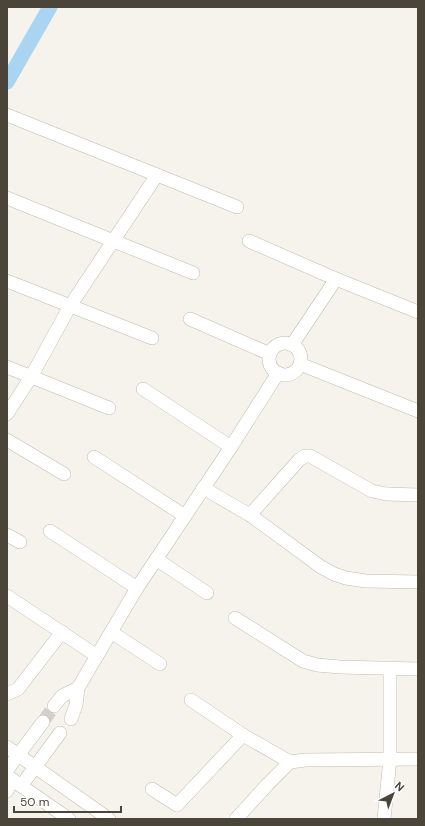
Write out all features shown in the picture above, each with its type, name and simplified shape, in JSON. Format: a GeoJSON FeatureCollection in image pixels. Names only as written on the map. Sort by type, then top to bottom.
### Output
{"type":"FeatureCollection","features":[{"type":"Feature","properties":{"kind":"street"},"geometry":{"type":"LineString","coordinates":[[7,115],[237,207]]}},
{"type":"Feature","properties":{"kind":"street"},"geometry":{"type":"LineString","coordinates":[[7,414],[31,377],[70,306],[157,174]]}},
{"type":"Feature","properties":{"kind":"street"},"geometry":{"type":"LineString","coordinates":[[7,198],[193,274]]}},
{"type":"Feature","properties":{"kind":"street"},"geometry":{"type":"LineString","coordinates":[[249,241],[336,279],[418,312]]}},
{"type":"Feature","properties":{"kind":"street"},"geometry":{"type":"LineString","coordinates":[[292,345],[336,279]]}},
{"type":"Feature","properties":{"kind":"street"},"geometry":{"type":"LineString","coordinates":[[7,281],[152,338]]}},
{"type":"Feature","properties":{"kind":"street"},"geometry":{"type":"LineString","coordinates":[[190,319],[270,354]]}},
{"type":"Feature","properties":{"kind":"street"},"geometry":{"type":"LineString","coordinates":[[287,343],[292,345],[300,353],[300,364],[298,369],[288,374],[283,375],[278,373],[271,365],[270,354],[277,345],[287,343]]}},
{"type":"Feature","properties":{"kind":"street"},"geometry":{"type":"LineString","coordinates":[[300,364],[418,411]]}},
{"type":"Feature","properties":{"kind":"street"},"geometry":{"type":"LineString","coordinates":[[7,368],[109,408]]}},
{"type":"Feature","properties":{"kind":"street"},"geometry":{"type":"LineString","coordinates":[[71,719],[76,706],[78,688],[137,588],[231,447],[278,373]]}},
{"type":"Feature","properties":{"kind":"street"},"geometry":{"type":"LineString","coordinates":[[143,389],[231,447]]}},
{"type":"Feature","properties":{"kind":"street"},"geometry":{"type":"LineString","coordinates":[[7,440],[64,474]]}},
{"type":"Feature","properties":{"kind":"street"},"geometry":{"type":"LineString","coordinates":[[250,515],[299,460],[305,456],[310,456],[372,491],[386,494],[418,495]]}},
{"type":"Feature","properties":{"kind":"street"},"geometry":{"type":"LineString","coordinates":[[94,457],[185,516]]}},
{"type":"Feature","properties":{"kind":"street"},"geometry":{"type":"LineString","coordinates":[[204,488],[250,515],[321,567],[334,574],[346,578],[366,581],[418,582]]}},
{"type":"Feature","properties":{"kind":"street"},"geometry":{"type":"LineString","coordinates":[[50,531],[137,588]]}},
{"type":"Feature","properties":{"kind":"street"},"geometry":{"type":"LineString","coordinates":[[7,534],[20,542]]}},
{"type":"Feature","properties":{"kind":"street"},"geometry":{"type":"LineString","coordinates":[[156,559],[207,593]]}},
{"type":"Feature","properties":{"kind":"street"},"geometry":{"type":"LineString","coordinates":[[7,596],[97,656]]}},
{"type":"Feature","properties":{"kind":"street"},"geometry":{"type":"LineString","coordinates":[[235,618],[304,661],[317,665],[418,669]]}},
{"type":"Feature","properties":{"kind":"street"},"geometry":{"type":"LineString","coordinates":[[7,694],[18,690],[62,632]]}},
{"type":"Feature","properties":{"kind":"street"},"geometry":{"type":"LineString","coordinates":[[111,632],[160,664]]}},
{"type":"Feature","properties":{"kind":"street"},"geometry":{"type":"LineString","coordinates":[[384,819],[390,759],[390,669]]}},
{"type":"Feature","properties":{"kind":"street"},"geometry":{"type":"LineString","coordinates":[[54,706],[62,696],[78,688]]}},
{"type":"Feature","properties":{"kind":"street"},"geometry":{"type":"LineString","coordinates":[[191,700],[243,735],[290,762],[306,760],[418,759]]}},
{"type":"Feature","properties":{"kind":"street"},"geometry":{"type":"LineString","coordinates":[[11,781],[12,751],[43,722]]}},
{"type":"Feature","properties":{"kind":"street"},"geometry":{"type":"LineString","coordinates":[[11,781],[36,767],[60,733]]}},
{"type":"Feature","properties":{"kind":"street"},"geometry":{"type":"LineString","coordinates":[[152,789],[177,805],[243,735]]}},
{"type":"Feature","properties":{"kind":"street"},"geometry":{"type":"LineString","coordinates":[[12,751],[109,819]]}},
{"type":"Feature","properties":{"kind":"street"},"geometry":{"type":"LineString","coordinates":[[236,819],[290,762]]}},
{"type":"Feature","properties":{"kind":"street"},"geometry":{"type":"LineString","coordinates":[[11,781],[69,819]]}},
{"type":"Feature","properties":{"kind":"waterway"},"geometry":{"type":"LineString","coordinates":[[7,82],[50,7]]}},
{"type":"Feature","properties":{"kind":"tunnel"},"geometry":{"type":"LineString","coordinates":[[43,722],[54,706]]}}]}
